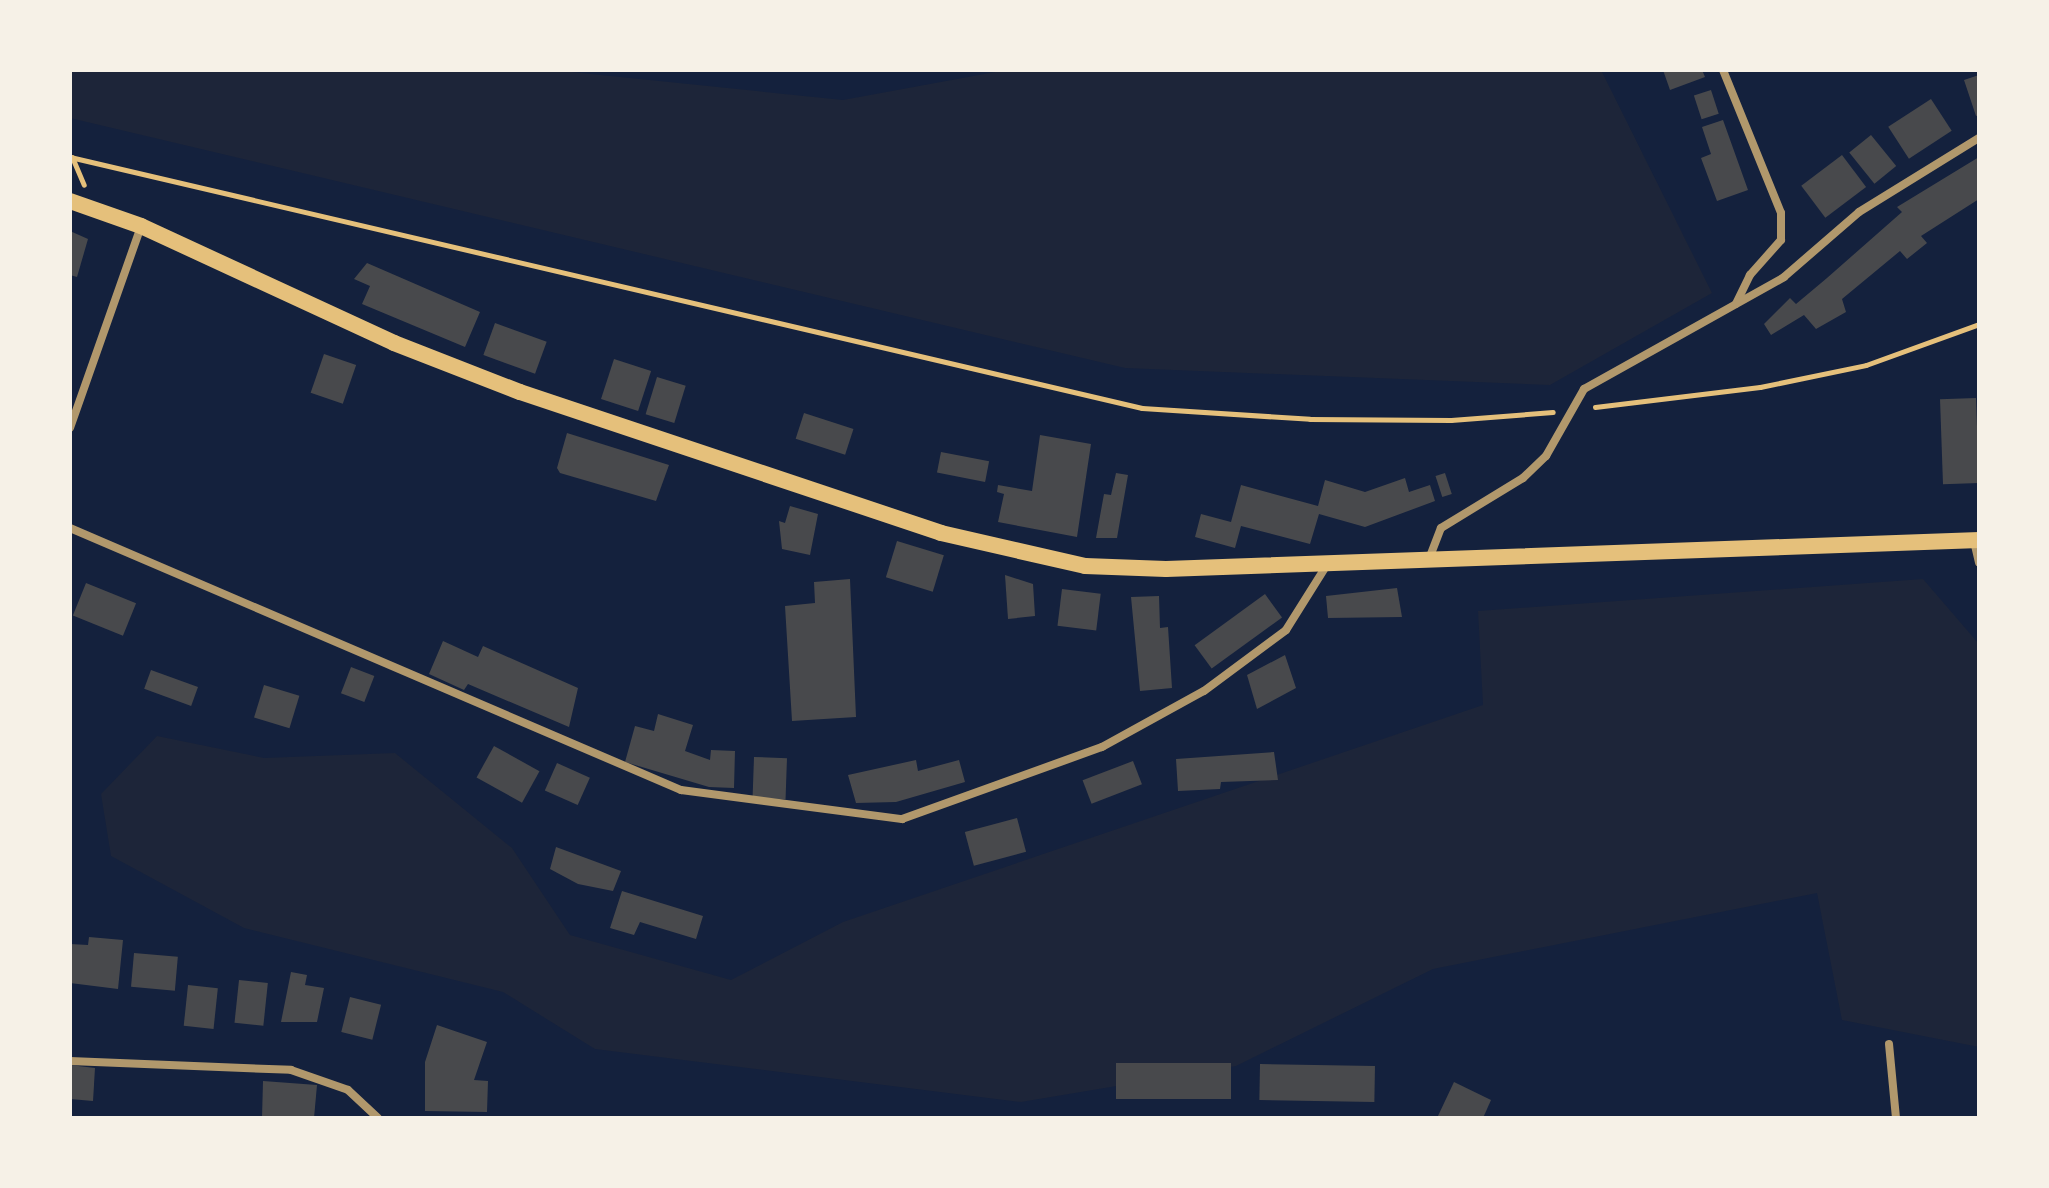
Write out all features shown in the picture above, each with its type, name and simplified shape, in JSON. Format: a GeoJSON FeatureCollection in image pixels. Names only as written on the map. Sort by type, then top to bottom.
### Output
{"type":"FeatureCollection","features":[{"type":"Feature","properties":{"kind":"main road"},"geometry":{"type":"LineString","coordinates":[[70,201],[141,226],[464,370],[941,533],[1085,566],[1166,569],[1977,541]]}},
{"type":"Feature","properties":{"kind":"street"},"geometry":{"type":"LineString","coordinates":[[1723,70],[1781,213],[1781,240],[1750,275],[1736,304]]}},
{"type":"Feature","properties":{"kind":"street"},"geometry":{"type":"LineString","coordinates":[[1429,559],[1441,528],[1523,478],[1546,456],[1584,389],[1784,277],[1859,212],[1979,138]]}},
{"type":"Feature","properties":{"kind":"street"},"geometry":{"type":"LineString","coordinates":[[70,428],[141,226]]}},
{"type":"Feature","properties":{"kind":"street"},"geometry":{"type":"LineString","coordinates":[[70,528],[681,790],[902,819],[1102,747],[1204,691],[1286,630],[1328,563]]}},
{"type":"Feature","properties":{"kind":"street"},"geometry":{"type":"LineString","coordinates":[[1977,541],[1979,562]]}},
{"type":"Feature","properties":{"kind":"street"},"geometry":{"type":"LineString","coordinates":[[1889,1044],[1896,1118]]}},
{"type":"Feature","properties":{"kind":"street"},"geometry":{"type":"LineString","coordinates":[[70,1061],[291,1070],[348,1090],[378,1118]]}},
{"type":"Feature","properties":{"kind":"path"},"geometry":{"type":"LineString","coordinates":[[70,157],[1142,408],[1310,419],[1521,416]]}},
{"type":"Feature","properties":{"kind":"path"},"geometry":{"type":"LineString","coordinates":[[1666,398],[1760,387],[1866,365],[1979,324]]}},
{"type":"Feature","properties":{"kind":"shaded area"},"geometry":{"type":"Polygon","coordinates":[[[70,70],[552,70],[843,100],[1006,70],[1601,70],[1712,293],[1550,385],[1125,368],[70,118],[70,70]]]}},
{"type":"Feature","properties":{"kind":"shaded area"},"geometry":{"type":"Polygon","coordinates":[[[1923,579],[1979,644],[1979,1047],[1842,1020],[1817,893],[1433,969],[1236,1066],[1021,1102],[595,1049],[503,992],[244,928],[111,856],[101,794],[157,736],[264,758],[395,753],[512,848],[570,935],[731,980],[843,922],[1483,705],[1478,611],[1923,579]]]}},
{"type":"Feature","properties":{"kind":"building"},"geometry":{"type":"Polygon","coordinates":[[[1663,70],[1702,70],[1705,77],[1670,90],[1663,70]]]}},
{"type":"Feature","properties":{"kind":"building"},"geometry":{"type":"Polygon","coordinates":[[[1979,75],[1979,115],[1976,116],[1964,80],[1979,75]]]}},
{"type":"Feature","properties":{"kind":"building"},"geometry":{"type":"Polygon","coordinates":[[[1711,90],[1719,114],[1702,119],[1694,96],[1711,90]]]}},
{"type":"Feature","properties":{"kind":"building"},"geometry":{"type":"Polygon","coordinates":[[[1931,99],[1952,131],[1909,159],[1888,127],[1931,99]]]}},
{"type":"Feature","properties":{"kind":"building"},"geometry":{"type":"Polygon","coordinates":[[[1723,120],[1748,190],[1717,201],[1701,158],[1711,154],[1702,127],[1723,120]]]}},
{"type":"Feature","properties":{"kind":"building"},"geometry":{"type":"Polygon","coordinates":[[[1871,135],[1896,166],[1874,184],[1849,153],[1871,135]]]}},
{"type":"Feature","properties":{"kind":"building"},"geometry":{"type":"Polygon","coordinates":[[[1842,155],[1866,187],[1825,218],[1801,186],[1842,155]]]}},
{"type":"Feature","properties":{"kind":"building"},"geometry":{"type":"Polygon","coordinates":[[[1979,157],[1979,199],[1921,236],[1927,243],[1907,259],[1900,251],[1842,299],[1846,312],[1816,329],[1804,315],[1771,335],[1764,324],[1790,298],[1796,304],[1827,278],[1902,212],[1897,207],[1979,157]]]}},
{"type":"Feature","properties":{"kind":"building"},"geometry":{"type":"Polygon","coordinates":[[[70,231],[88,239],[77,277],[70,275],[70,231]]]}},
{"type":"Feature","properties":{"kind":"building"},"geometry":{"type":"Polygon","coordinates":[[[367,263],[480,312],[465,347],[362,304],[370,286],[354,279],[367,263]]]}},
{"type":"Feature","properties":{"kind":"building"},"geometry":{"type":"Polygon","coordinates":[[[495,323],[547,342],[535,374],[483,355],[495,323]]]}},
{"type":"Feature","properties":{"kind":"building"},"geometry":{"type":"Polygon","coordinates":[[[324,354],[356,365],[343,404],[311,393],[324,354]]]}},
{"type":"Feature","properties":{"kind":"building"},"geometry":{"type":"Polygon","coordinates":[[[614,359],[651,371],[638,411],[601,399],[614,359]]]}},
{"type":"Feature","properties":{"kind":"building"},"geometry":{"type":"Polygon","coordinates":[[[657,377],[686,386],[674,423],[646,414],[657,377]]]}},
{"type":"Feature","properties":{"kind":"building"},"geometry":{"type":"Polygon","coordinates":[[[1976,398],[1979,483],[1943,484],[1940,399],[1976,398]]]}},
{"type":"Feature","properties":{"kind":"building"},"geometry":{"type":"Polygon","coordinates":[[[804,413],[853,429],[845,455],[796,439],[804,413]]]}},
{"type":"Feature","properties":{"kind":"building"},"geometry":{"type":"Polygon","coordinates":[[[567,433],[669,465],[656,501],[560,473],[557,468],[567,433]]]}},
{"type":"Feature","properties":{"kind":"building"},"geometry":{"type":"Polygon","coordinates":[[[1040,435],[1091,444],[1077,537],[998,522],[1004,494],[997,492],[998,485],[1032,491],[1040,435]]]}},
{"type":"Feature","properties":{"kind":"building"},"geometry":{"type":"Polygon","coordinates":[[[941,452],[989,461],[985,482],[937,473],[941,452]]]}},
{"type":"Feature","properties":{"kind":"building"},"geometry":{"type":"Polygon","coordinates":[[[1116,473],[1128,475],[1117,538],[1096,538],[1104,494],[1111,495],[1116,473]]]}},
{"type":"Feature","properties":{"kind":"building"},"geometry":{"type":"Polygon","coordinates":[[[1445,473],[1452,494],[1442,497],[1435,476],[1445,473]]]}},
{"type":"Feature","properties":{"kind":"building"},"geometry":{"type":"Polygon","coordinates":[[[1405,478],[1409,492],[1430,485],[1435,501],[1365,527],[1319,514],[1310,544],[1241,526],[1235,548],[1195,537],[1201,514],[1231,522],[1241,485],[1318,506],[1325,480],[1365,492],[1405,478]]]}},
{"type":"Feature","properties":{"kind":"building"},"geometry":{"type":"Polygon","coordinates":[[[790,506],[818,514],[810,555],[782,549],[779,521],[785,523],[790,506]]]}},
{"type":"Feature","properties":{"kind":"building"},"geometry":{"type":"Polygon","coordinates":[[[897,541],[944,555],[933,592],[886,577],[897,541]]]}},
{"type":"Feature","properties":{"kind":"building"},"geometry":{"type":"Polygon","coordinates":[[[1005,575],[1033,584],[1035,616],[1008,619],[1005,575]]]}},
{"type":"Feature","properties":{"kind":"building"},"geometry":{"type":"Polygon","coordinates":[[[850,579],[856,717],[792,721],[785,606],[815,603],[814,582],[850,579]]]}},
{"type":"Feature","properties":{"kind":"building"},"geometry":{"type":"Polygon","coordinates":[[[86,583],[136,603],[123,636],[73,615],[86,583]]]}},
{"type":"Feature","properties":{"kind":"building"},"geometry":{"type":"Polygon","coordinates":[[[1397,588],[1402,617],[1328,618],[1326,596],[1397,588]]]}},
{"type":"Feature","properties":{"kind":"building"},"geometry":{"type":"Polygon","coordinates":[[[1062,589],[1101,594],[1096,630],[1057,626],[1062,589]]]}},
{"type":"Feature","properties":{"kind":"building"},"geometry":{"type":"Polygon","coordinates":[[[1265,594],[1282,617],[1212,669],[1195,645],[1265,594]]]}},
{"type":"Feature","properties":{"kind":"building"},"geometry":{"type":"Polygon","coordinates":[[[1159,596],[1160,628],[1168,627],[1172,688],[1140,691],[1131,597],[1159,596]]]}},
{"type":"Feature","properties":{"kind":"building"},"geometry":{"type":"Polygon","coordinates":[[[443,641],[478,657],[483,646],[578,688],[569,727],[468,684],[464,690],[429,674],[443,641]]]}},
{"type":"Feature","properties":{"kind":"building"},"geometry":{"type":"Polygon","coordinates":[[[1285,655],[1296,688],[1257,709],[1247,675],[1285,655]]]}},
{"type":"Feature","properties":{"kind":"building"},"geometry":{"type":"Polygon","coordinates":[[[351,667],[374,676],[364,702],[341,693],[351,667]]]}},
{"type":"Feature","properties":{"kind":"building"},"geometry":{"type":"Polygon","coordinates":[[[151,670],[198,687],[191,706],[144,689],[151,670]]]}},
{"type":"Feature","properties":{"kind":"building"},"geometry":{"type":"Polygon","coordinates":[[[264,685],[299,696],[289,728],[254,718],[264,685]]]}},
{"type":"Feature","properties":{"kind":"building"},"geometry":{"type":"Polygon","coordinates":[[[658,714],[693,725],[685,751],[710,760],[711,750],[735,751],[734,788],[709,787],[625,762],[635,726],[654,731],[658,714]]]}},
{"type":"Feature","properties":{"kind":"building"},"geometry":{"type":"Polygon","coordinates":[[[494,746],[539,771],[522,803],[477,777],[494,746]]]}},
{"type":"Feature","properties":{"kind":"building"},"geometry":{"type":"Polygon","coordinates":[[[1274,752],[1278,780],[1221,782],[1220,789],[1178,791],[1176,759],[1274,752]]]}},
{"type":"Feature","properties":{"kind":"building"},"geometry":{"type":"Polygon","coordinates":[[[754,757],[787,758],[786,799],[753,798],[754,757]]]}},
{"type":"Feature","properties":{"kind":"building"},"geometry":{"type":"Polygon","coordinates":[[[916,760],[918,771],[959,760],[965,782],[896,802],[856,803],[848,775],[916,760]]]}},
{"type":"Feature","properties":{"kind":"building"},"geometry":{"type":"Polygon","coordinates":[[[1133,761],[1142,784],[1092,804],[1083,780],[1133,761]]]}},
{"type":"Feature","properties":{"kind":"building"},"geometry":{"type":"Polygon","coordinates":[[[557,763],[590,778],[578,805],[545,790],[557,763]]]}},
{"type":"Feature","properties":{"kind":"building"},"geometry":{"type":"Polygon","coordinates":[[[1017,818],[1026,852],[974,866],[965,832],[1017,818]]]}},
{"type":"Feature","properties":{"kind":"building"},"geometry":{"type":"Polygon","coordinates":[[[556,847],[621,871],[613,891],[578,884],[550,869],[556,847]]]}},
{"type":"Feature","properties":{"kind":"building"},"geometry":{"type":"Polygon","coordinates":[[[622,891],[703,916],[696,939],[640,922],[634,935],[610,928],[622,891]]]}},
{"type":"Feature","properties":{"kind":"building"},"geometry":{"type":"Polygon","coordinates":[[[89,937],[123,940],[118,989],[70,983],[70,944],[88,945],[89,937]]]}},
{"type":"Feature","properties":{"kind":"building"},"geometry":{"type":"Polygon","coordinates":[[[134,953],[178,957],[175,991],[131,987],[134,953]]]}},
{"type":"Feature","properties":{"kind":"building"},"geometry":{"type":"Polygon","coordinates":[[[291,972],[307,975],[305,985],[324,988],[317,1022],[281,1022],[291,972]]]}},
{"type":"Feature","properties":{"kind":"building"},"geometry":{"type":"Polygon","coordinates":[[[239,980],[268,983],[263,1026],[235,1023],[239,980]]]}},
{"type":"Feature","properties":{"kind":"building"},"geometry":{"type":"Polygon","coordinates":[[[188,985],[218,988],[214,1029],[184,1026],[188,985]]]}},
{"type":"Feature","properties":{"kind":"building"},"geometry":{"type":"Polygon","coordinates":[[[350,997],[381,1005],[372,1040],[341,1032],[350,997]]]}},
{"type":"Feature","properties":{"kind":"building"},"geometry":{"type":"Polygon","coordinates":[[[437,1025],[487,1042],[474,1080],[488,1081],[487,1112],[425,1111],[425,1062],[437,1025]]]}},
{"type":"Feature","properties":{"kind":"building"},"geometry":{"type":"Polygon","coordinates":[[[1116,1063],[1231,1063],[1231,1099],[1116,1099],[1116,1063]]]}},
{"type":"Feature","properties":{"kind":"building"},"geometry":{"type":"Polygon","coordinates":[[[1260,1064],[1375,1066],[1374,1102],[1259,1100],[1260,1064]]]}},
{"type":"Feature","properties":{"kind":"building"},"geometry":{"type":"Polygon","coordinates":[[[70,1065],[95,1068],[93,1101],[70,1099],[70,1065]]]}},
{"type":"Feature","properties":{"kind":"building"},"geometry":{"type":"Polygon","coordinates":[[[263,1081],[317,1085],[314,1118],[262,1118],[263,1081]]]}},
{"type":"Feature","properties":{"kind":"building"},"geometry":{"type":"Polygon","coordinates":[[[1454,1082],[1491,1100],[1483,1118],[1437,1118],[1454,1082]]]}}]}
